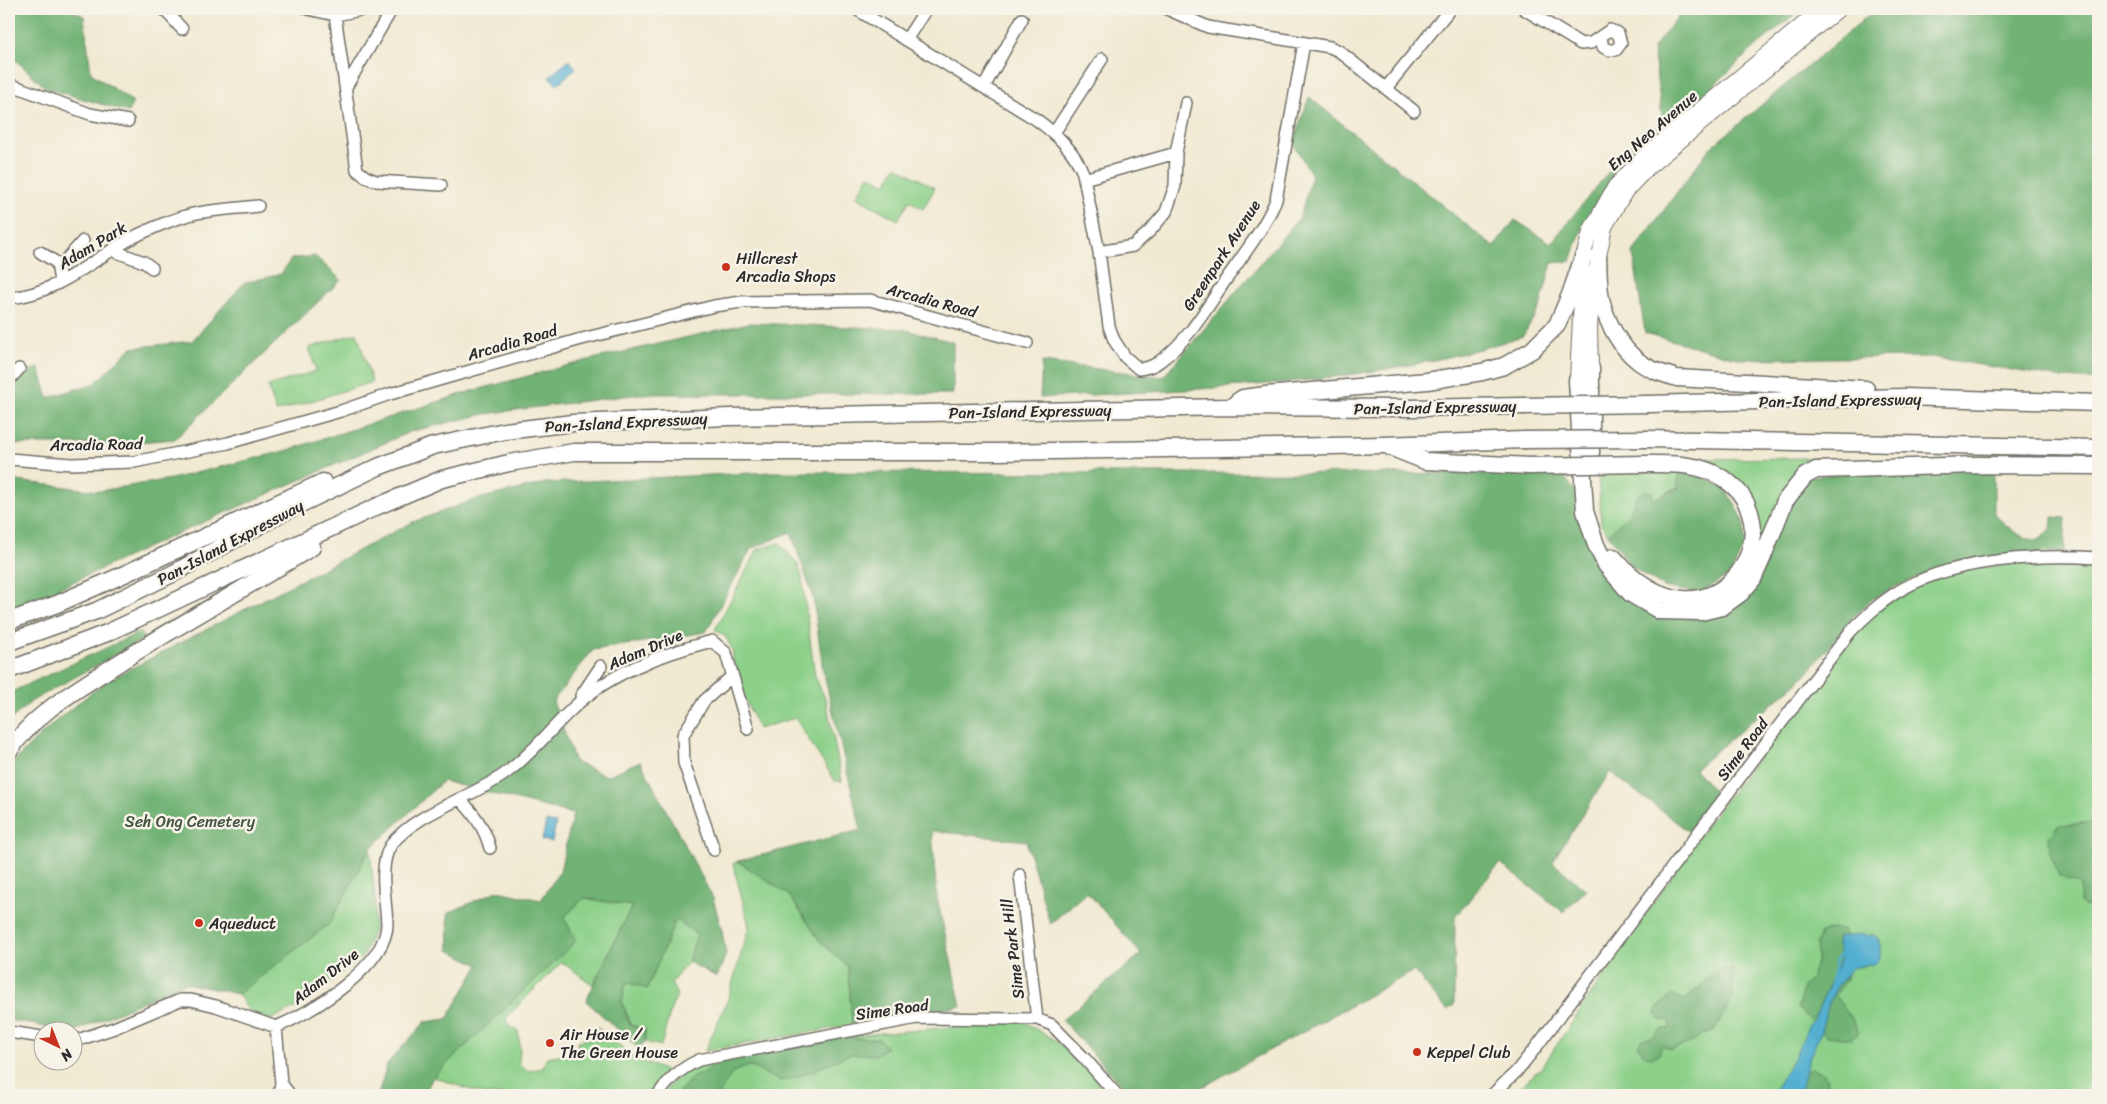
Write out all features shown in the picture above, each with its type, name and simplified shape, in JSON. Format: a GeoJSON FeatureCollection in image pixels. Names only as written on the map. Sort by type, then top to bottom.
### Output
{"type":"FeatureCollection","features":[{"type":"Feature","properties":{"kind":"highway"},"geometry":{"type":"LineString","coordinates":[[1590,257],[1609,323],[1622,344],[1638,362],[1656,372],[1677,378],[1864,389],[1904,397]]}},
{"type":"Feature","properties":{"kind":"highway"},"geometry":{"type":"LineString","coordinates":[[1229,407],[1243,398],[1253,396],[1427,381],[1482,372],[1504,366],[1532,350],[1557,325],[1590,257]]}},
{"type":"Feature","properties":{"kind":"highway"},"geometry":{"type":"LineString","coordinates":[[1383,445],[1424,461],[1530,466],[1644,464],[1672,464],[1711,472],[1733,486],[1745,501],[1752,523],[1751,551],[1745,565],[1736,577],[1722,590],[1706,598],[1692,600],[1656,591],[1640,583],[1625,571],[1601,540],[1595,526],[1592,480],[1591,368]]}},
{"type":"Feature","properties":{"kind":"highway"},"geometry":{"type":"LineString","coordinates":[[1577,380],[1585,511],[1596,545],[1606,565],[1631,594],[1660,611],[1701,612],[1722,607],[1741,594],[1756,572],[1785,501],[1806,476],[1816,470],[1977,465],[2098,466]]}},
{"type":"Feature","properties":{"kind":"highway","name":"Pan-Island Expressway"},"geometry":{"type":"LineString","coordinates":[[9,642],[105,607],[174,573],[284,512],[378,466],[433,446],[505,431],[573,422],[1229,407],[1412,408],[1904,397],[2098,404]]}},
{"type":"Feature","properties":{"kind":"highway","name":"Pan-Island Expressway"},"geometry":{"type":"LineString","coordinates":[[9,670],[107,633],[334,526],[442,479],[509,463],[574,452],[997,452],[1646,439],[2098,448]]}},
{"type":"Feature","properties":{"kind":"highway"},"geometry":{"type":"LineString","coordinates":[[9,621],[57,604],[118,577],[279,500],[333,477],[378,466]]}},
{"type":"Feature","properties":{"kind":"highway"},"geometry":{"type":"LineString","coordinates":[[9,750],[20,736],[43,714],[162,635],[318,543],[334,526]]}},
{"type":"Feature","properties":{"kind":"main road","name":"Eng Neo Avenue"},"geometry":{"type":"LineString","coordinates":[[1577,380],[1592,229],[1615,186],[1642,158],[1821,9]]}},
{"type":"Feature","properties":{"kind":"main road","name":"Eng Neo Avenue"},"geometry":{"type":"LineString","coordinates":[[1591,368],[1590,257],[1626,191],[1644,172],[1839,9]]}},
{"type":"Feature","properties":{"kind":"main road"},"geometry":{"type":"LineString","coordinates":[[1577,380],[1584,378],[1591,368]]}},
{"type":"Feature","properties":{"kind":"street"},"geometry":{"type":"LineString","coordinates":[[164,9],[182,28]]}},
{"type":"Feature","properties":{"kind":"street"},"geometry":{"type":"LineString","coordinates":[[308,9],[336,15],[366,9]]}},
{"type":"Feature","properties":{"kind":"street"},"geometry":{"type":"LineString","coordinates":[[346,87],[392,9]]}},
{"type":"Feature","properties":{"kind":"street"},"geometry":{"type":"LineString","coordinates":[[856,9],[1037,120],[1061,139],[1080,166],[1099,252],[1133,246],[1141,241],[1166,212],[1174,186],[1176,153],[1186,103]]}},
{"type":"Feature","properties":{"kind":"street"},"geometry":{"type":"LineString","coordinates":[[906,40],[926,9]]}},
{"type":"Feature","properties":{"kind":"street"},"geometry":{"type":"LineString","coordinates":[[1167,9],[1208,27],[1330,47],[1339,51],[1414,111]]}},
{"type":"Feature","properties":{"kind":"street"},"geometry":{"type":"LineString","coordinates":[[1386,88],[1450,9]]}},
{"type":"Feature","properties":{"kind":"street"},"geometry":{"type":"LineString","coordinates":[[1524,9],[1581,44],[1591,43],[1601,38]]}},
{"type":"Feature","properties":{"kind":"street"},"geometry":{"type":"LineString","coordinates":[[336,15],[358,170],[366,178],[376,181],[441,185]]}},
{"type":"Feature","properties":{"kind":"street"},"geometry":{"type":"LineString","coordinates":[[984,87],[1022,19]]}},
{"type":"Feature","properties":{"kind":"street","name":"Greenpark Avenue"},"geometry":{"type":"LineString","coordinates":[[1099,252],[1106,308],[1114,340],[1125,357],[1139,368],[1147,368],[1162,360],[1188,335],[1248,249],[1272,209],[1276,200],[1304,43]]}},
{"type":"Feature","properties":{"kind":"street"},"geometry":{"type":"LineString","coordinates":[[1054,133],[1102,58]]}},
{"type":"Feature","properties":{"kind":"street"},"geometry":{"type":"LineString","coordinates":[[9,84],[90,114],[128,121]]}},
{"type":"Feature","properties":{"kind":"street"},"geometry":{"type":"LineString","coordinates":[[1084,179],[1176,153]]}},
{"type":"Feature","properties":{"kind":"street","name":"Adam Park"},"geometry":{"type":"LineString","coordinates":[[9,298],[31,294],[60,282],[131,239],[154,228],[190,215],[258,206]]}},
{"type":"Feature","properties":{"kind":"street"},"geometry":{"type":"LineString","coordinates":[[59,268],[83,241]]}},
{"type":"Feature","properties":{"kind":"street"},"geometry":{"type":"LineString","coordinates":[[114,251],[144,262],[152,268]]}},
{"type":"Feature","properties":{"kind":"street"},"geometry":{"type":"LineString","coordinates":[[40,252],[54,261],[59,268],[60,282]]}},
{"type":"Feature","properties":{"kind":"street","name":"Arcadia Road"},"geometry":{"type":"LineString","coordinates":[[9,459],[71,464],[134,462],[228,444],[341,411],[390,394],[578,340],[714,306],[742,302],[870,300],[1027,343]]}},
{"type":"Feature","properties":{"kind":"street"},"geometry":{"type":"LineString","coordinates":[[9,380],[19,369]]}},
{"type":"Feature","properties":{"kind":"street","name":"Sime Road"},"geometry":{"type":"LineString","coordinates":[[1492,1095],[1516,1072],[1537,1046],[1850,632],[1872,611],[1894,594],[1935,574],[1960,567],[2000,561],[2062,557],[2098,558]]}},
{"type":"Feature","properties":{"kind":"street","name":"Adam Drive"},"geometry":{"type":"LineString","coordinates":[[276,1027],[316,1007],[353,977],[378,952],[384,939],[387,925],[384,874],[387,853],[400,835],[417,823],[506,774],[527,756],[571,710],[604,684],[634,668],[675,650],[712,641],[726,653],[732,676]]}},
{"type":"Feature","properties":{"kind":"street","name":"Adam Drive"},"geometry":{"type":"LineString","coordinates":[[571,710],[601,666]]}},
{"type":"Feature","properties":{"kind":"street"},"geometry":{"type":"LineString","coordinates":[[714,850],[684,763],[683,735],[704,701],[732,676],[746,717],[748,729]]}},
{"type":"Feature","properties":{"kind":"street"},"geometry":{"type":"LineString","coordinates":[[460,799],[486,834],[490,848]]}},
{"type":"Feature","properties":{"kind":"street","name":"Sime Park Hill"},"geometry":{"type":"LineString","coordinates":[[1020,875],[1037,1019]]}},
{"type":"Feature","properties":{"kind":"street"},"geometry":{"type":"LineString","coordinates":[[82,1039],[114,1028],[180,1000],[191,1000],[216,1006],[276,1027],[281,1083],[280,1095]]}},
{"type":"Feature","properties":{"kind":"street","name":"Sime Road"},"geometry":{"type":"LineString","coordinates":[[658,1095],[667,1082],[681,1069],[699,1060],[917,1018],[1037,1019],[1052,1025],[1117,1095]]}},
{"type":"Feature","properties":{"kind":"street"},"geometry":{"type":"LineString","coordinates":[[9,1032],[32,1035]]}},
{"type":"Feature","properties":{"kind":"street"},"geometry":{"type":"LineString","coordinates":[[281,1083],[290,1095]]}},
{"type":"Feature","properties":{"kind":"green space"},"geometry":{"type":"Polygon","coordinates":[[[9,9],[69,9],[84,16],[91,73],[133,102],[128,112],[46,88],[9,54],[9,9]]]}},
{"type":"Feature","properties":{"kind":"green space"},"geometry":{"type":"Polygon","coordinates":[[[1684,9],[1801,9],[1754,48],[1611,181],[1583,225],[1571,261],[1552,263],[1540,307],[1523,336],[1465,353],[1405,366],[1345,375],[1223,387],[1040,398],[1042,362],[1163,377],[1300,217],[1312,175],[1293,143],[1309,97],[1494,247],[1515,220],[1551,243],[1637,137],[1663,124],[1653,48],[1684,9]]]}},
{"type":"Feature","properties":{"kind":"green space"},"geometry":{"type":"Polygon","coordinates":[[[1876,9],[2098,9],[2098,380],[2062,378],[1931,357],[1740,359],[1645,333],[1633,252],[1709,149],[1876,9]]]}},
{"type":"Feature","properties":{"kind":"green space"},"geometry":{"type":"Polygon","coordinates":[[[896,166],[935,188],[923,209],[909,201],[898,220],[856,197],[869,175],[886,184],[896,166]]]}},
{"type":"Feature","properties":{"kind":"green space"},"geometry":{"type":"Polygon","coordinates":[[[315,256],[341,280],[175,439],[114,444],[9,444],[9,389],[23,373],[39,368],[48,398],[95,383],[131,348],[192,341],[244,283],[281,274],[291,259],[315,256]]]}},
{"type":"Feature","properties":{"kind":"green space"},"geometry":{"type":"Polygon","coordinates":[[[749,323],[902,329],[953,342],[953,394],[640,394],[485,414],[412,431],[170,537],[21,606],[9,609],[9,480],[99,491],[171,479],[285,451],[465,393],[584,361],[749,323]]]}},
{"type":"Feature","properties":{"kind":"green space"},"geometry":{"type":"Polygon","coordinates":[[[357,333],[372,382],[276,412],[268,386],[316,371],[309,348],[357,333]]]}},
{"type":"Feature","properties":{"kind":"green space"},"geometry":{"type":"Polygon","coordinates":[[[1819,458],[1805,469],[1758,553],[1746,495],[1684,459],[1819,458]]]}},
{"type":"Feature","properties":{"kind":"green space","name":"Seh Ong Cemetery"},"geometry":{"type":"Polygon","coordinates":[[[1994,465],[1994,514],[2020,535],[2039,540],[2051,529],[2052,517],[2066,518],[2064,551],[1959,561],[1892,588],[1871,600],[1853,617],[1806,675],[1695,769],[1718,795],[1688,831],[1610,772],[1552,862],[1586,890],[1563,912],[1500,863],[1455,917],[1454,1005],[1447,1010],[1414,971],[1188,1095],[1130,1095],[1062,1020],[1141,954],[1087,892],[1050,924],[1026,841],[932,831],[937,898],[961,1006],[852,1025],[848,967],[820,941],[789,895],[738,861],[861,830],[823,670],[813,597],[791,532],[751,549],[706,632],[593,650],[553,701],[575,762],[607,776],[640,761],[713,898],[722,931],[726,954],[717,977],[688,962],[697,935],[676,919],[647,989],[626,982],[622,1002],[630,1025],[645,1029],[645,1042],[638,1048],[586,1001],[632,906],[584,898],[564,917],[576,941],[433,1077],[424,1095],[378,1095],[387,1064],[425,1022],[447,1019],[479,965],[449,950],[448,913],[497,891],[541,900],[560,871],[573,814],[443,781],[370,849],[329,924],[238,994],[185,983],[82,1028],[82,1022],[32,1022],[32,1024],[9,1020],[9,768],[55,722],[107,681],[413,522],[477,499],[546,483],[771,472],[1562,474],[1581,499],[1599,558],[1658,608],[1700,609],[1742,586],[1798,477],[1994,465]]]}},
{"type":"Feature","properties":{"kind":"green space"},"geometry":{"type":"Polygon","coordinates":[[[1679,471],[1678,487],[1653,500],[1637,496],[1628,516],[1608,534],[1601,523],[1598,473],[1679,471]]]}},
{"type":"Feature","properties":{"kind":"green space"},"geometry":{"type":"Polygon","coordinates":[[[1679,471],[1700,476],[1724,487],[1739,511],[1744,526],[1745,543],[1731,574],[1699,593],[1663,587],[1632,567],[1608,534],[1628,516],[1637,496],[1645,490],[1652,492],[1653,500],[1678,488],[1679,471]]]}},
{"type":"Feature","properties":{"kind":"green space"},"geometry":{"type":"Polygon","coordinates":[[[779,543],[798,564],[802,578],[815,677],[826,700],[842,781],[835,781],[795,718],[758,729],[735,676],[732,649],[725,636],[715,630],[758,549],[779,543]]]}},
{"type":"Feature","properties":{"kind":"green space"},"geometry":{"type":"Polygon","coordinates":[[[2070,561],[2098,564],[2098,1095],[1511,1095],[1541,1068],[1706,826],[1861,623],[1895,597],[1937,578],[1960,571],[2001,565],[2070,561]]]}},
{"type":"Feature","properties":{"kind":"green space"},"geometry":{"type":"Polygon","coordinates":[[[140,632],[144,639],[32,701],[9,721],[9,693],[140,632]]]}},
{"type":"Feature","properties":{"kind":"green space"},"geometry":{"type":"Polygon","coordinates":[[[2095,822],[2098,826],[2098,912],[2092,905],[2086,907],[2079,902],[2080,885],[2059,876],[2050,852],[2049,836],[2059,825],[2095,822]]]}},
{"type":"Feature","properties":{"kind":"green space"},"geometry":{"type":"Polygon","coordinates":[[[370,849],[375,900],[374,931],[363,956],[301,1005],[270,1020],[249,1011],[238,994],[329,924],[370,849]]]}},
{"type":"Feature","properties":{"kind":"green space"},"geometry":{"type":"Polygon","coordinates":[[[738,861],[789,895],[820,941],[848,967],[852,1025],[705,1051],[728,999],[749,926],[733,864],[738,861]]]}},
{"type":"Feature","properties":{"kind":"green space"},"geometry":{"type":"Polygon","coordinates":[[[584,898],[632,906],[593,985],[562,962],[506,1018],[509,1027],[518,1030],[519,1063],[527,1071],[543,1068],[547,1057],[577,1052],[578,1041],[592,1038],[597,1027],[635,1058],[666,1071],[650,1095],[486,1095],[433,1077],[575,941],[564,917],[584,898]]]}},
{"type":"Feature","properties":{"kind":"green space"},"geometry":{"type":"Polygon","coordinates":[[[676,919],[697,935],[688,962],[671,983],[677,995],[671,1009],[661,1046],[645,1042],[645,1029],[631,1025],[622,1002],[626,982],[647,989],[676,919]]]}},
{"type":"Feature","properties":{"kind":"green space"},"geometry":{"type":"Polygon","coordinates":[[[1832,929],[1843,930],[1850,950],[1846,979],[1835,996],[1850,1015],[1859,1033],[1851,1039],[1826,1036],[1798,1008],[1803,987],[1812,977],[1817,961],[1816,944],[1820,933],[1832,929]]]}},
{"type":"Feature","properties":{"kind":"green space"},"geometry":{"type":"Polygon","coordinates":[[[1731,968],[1733,970],[1732,998],[1715,1030],[1671,1050],[1662,1045],[1659,1054],[1651,1057],[1645,1056],[1638,1045],[1642,1039],[1654,1036],[1662,1029],[1670,1028],[1667,1020],[1660,1020],[1655,1014],[1657,1008],[1672,995],[1685,1000],[1719,969],[1731,968]]]}},
{"type":"Feature","properties":{"kind":"green space"},"geometry":{"type":"Polygon","coordinates":[[[1021,1020],[1079,1055],[1106,1095],[662,1095],[684,1068],[835,1037],[1021,1020]]]}},
{"type":"Feature","properties":{"kind":"green space"},"geometry":{"type":"Polygon","coordinates":[[[838,1037],[879,1039],[887,1047],[875,1055],[851,1054],[800,1076],[780,1081],[749,1066],[733,1072],[718,1095],[676,1095],[693,1077],[729,1060],[820,1043],[838,1037]]]}},
{"type":"Feature","properties":{"kind":"green space"},"geometry":{"type":"Polygon","coordinates":[[[1812,1068],[1821,1072],[1828,1079],[1827,1090],[1824,1095],[1795,1095],[1802,1073],[1812,1068]]]}},
{"type":"Feature","properties":{"kind":"water"},"geometry":{"type":"Polygon","coordinates":[[[569,60],[576,68],[557,85],[549,77],[569,60]]]}},
{"type":"Feature","properties":{"kind":"water"},"geometry":{"type":"Polygon","coordinates":[[[546,821],[556,823],[552,842],[542,840],[546,821]]]}},
{"type":"Feature","properties":{"kind":"water"},"geometry":{"type":"Polygon","coordinates":[[[1873,935],[1878,938],[1880,948],[1879,960],[1872,965],[1851,968],[1836,988],[1829,1003],[1820,1034],[1808,1061],[1800,1095],[1772,1095],[1814,1019],[1841,958],[1837,945],[1838,936],[1873,935]]]}},
{"type":"Feature","properties":{"kind":"waterway"},"geometry":{"type":"LineString","coordinates":[[1832,979],[1836,960],[1841,954]]}},
{"type":"Feature","properties":{"kind":"place","name":"Hillcrest Arcadia Shops"},"geometry":{"type":"Point","coordinates":[726,267]}},
{"type":"Feature","properties":{"kind":"place","name":"Aqueduct"},"geometry":{"type":"Point","coordinates":[199,923]}},
{"type":"Feature","properties":{"kind":"place","name":"Air House / The Green House"},"geometry":{"type":"Point","coordinates":[550,1043]}},
{"type":"Feature","properties":{"kind":"place","name":"Keppel Club"},"geometry":{"type":"Point","coordinates":[1417,1052]}}]}
